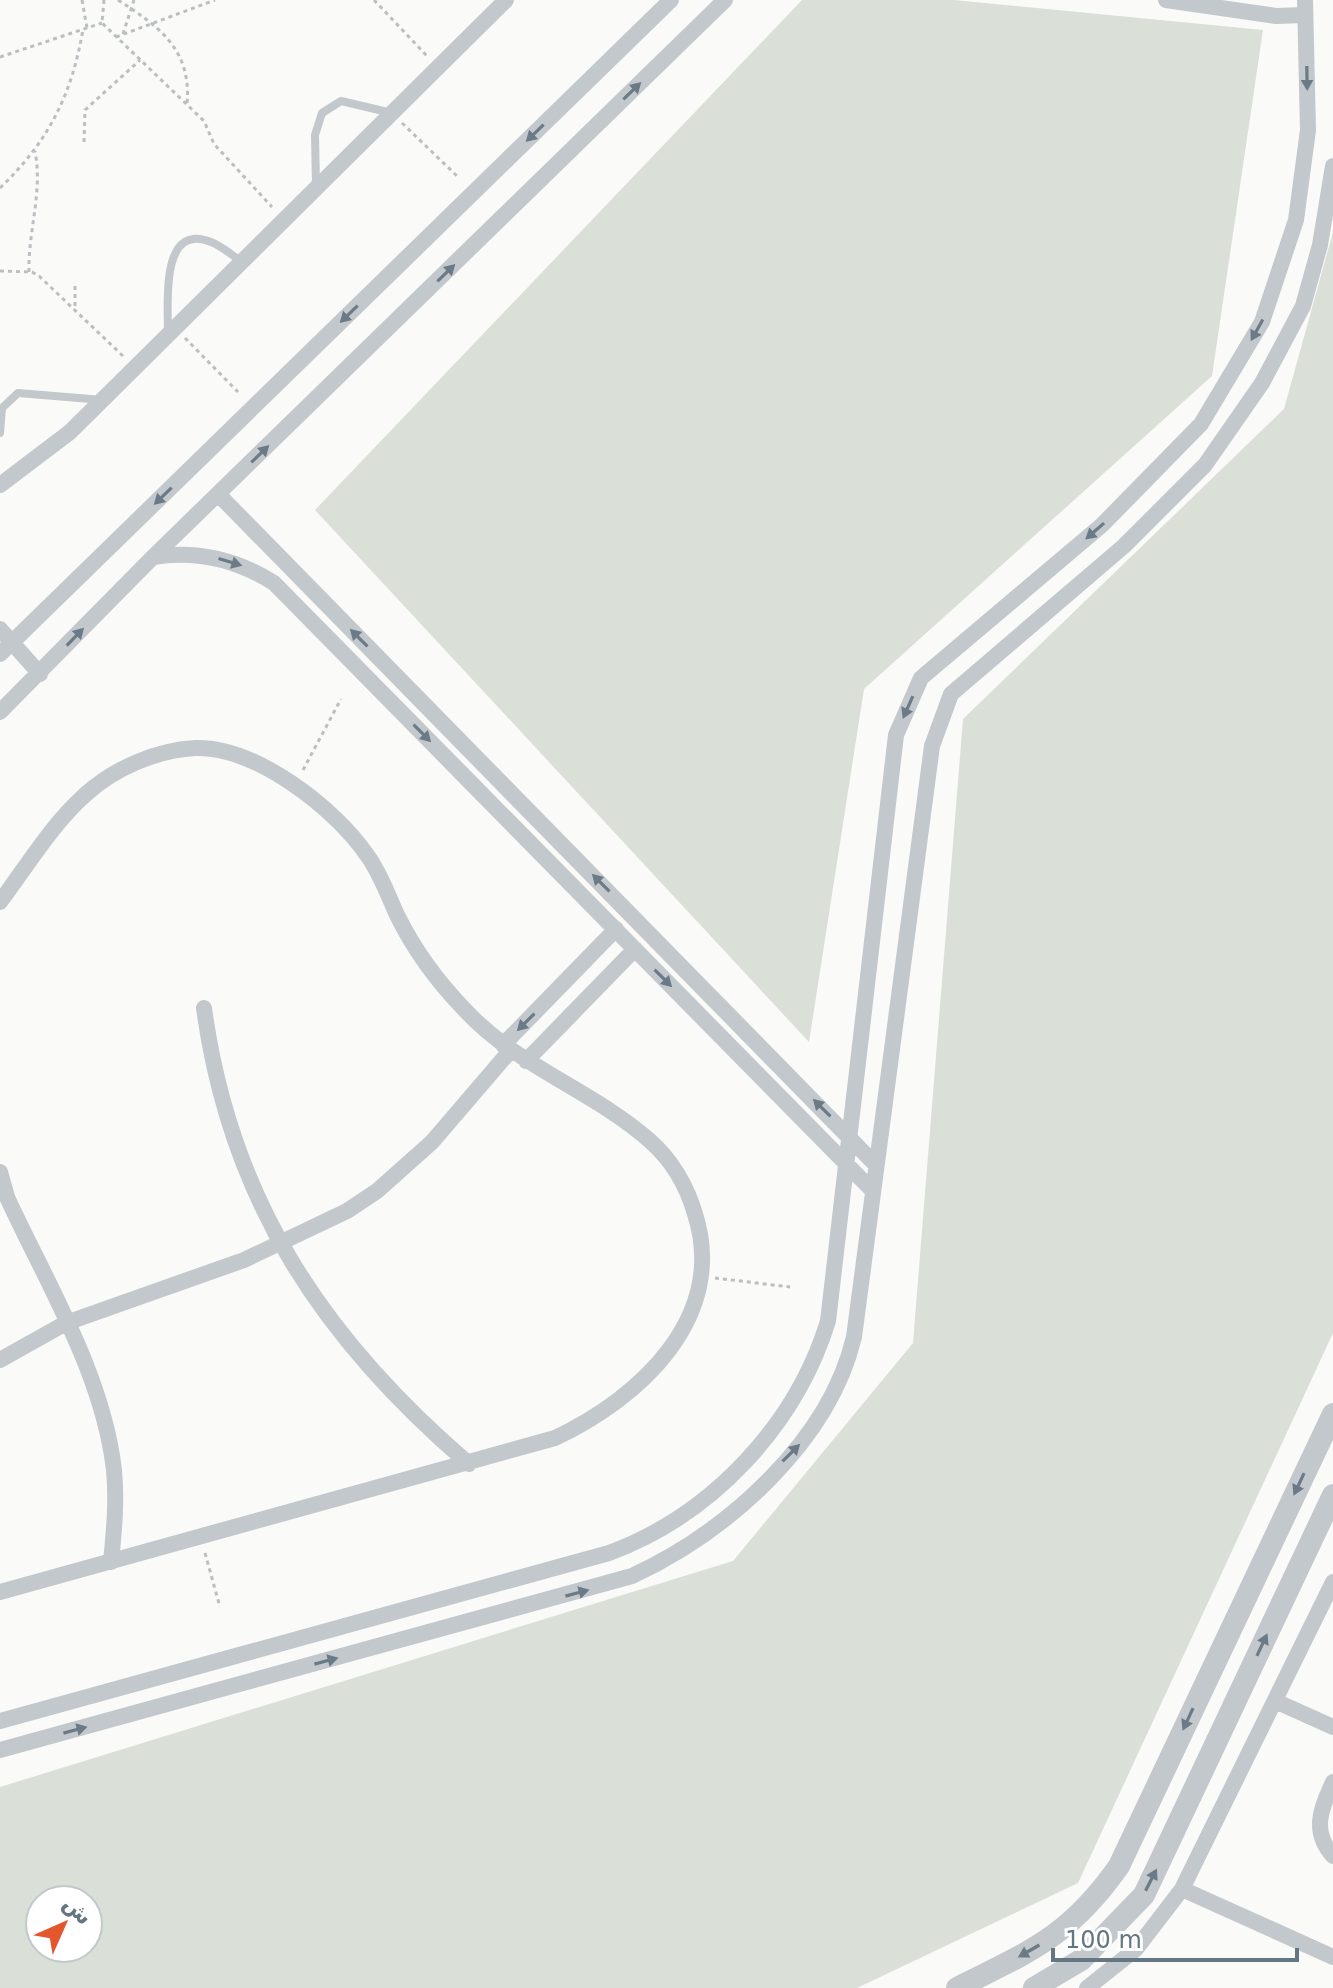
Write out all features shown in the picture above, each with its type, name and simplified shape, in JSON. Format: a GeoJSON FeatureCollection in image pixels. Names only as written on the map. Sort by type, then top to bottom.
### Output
{"type":"FeatureCollection","features":[{"type":"Feature","properties":{"kind":"street"},"geometry":{"type":"LineString","coordinates":[[0,485],[34,462],[104,400],[506,0]]}},
{"type":"Feature","properties":{"kind":"street"},"geometry":{"type":"LineString","coordinates":[[0,654],[671,0]]}},
{"type":"Feature","properties":{"kind":"street"},"geometry":{"type":"LineString","coordinates":[[2,706],[40,674],[153,557],[725,0]]}},
{"type":"Feature","properties":{"kind":"street"},"geometry":{"type":"LineString","coordinates":[[0,1721],[609,1553],[678,1519],[776,1427],[813,1366],[828,1321],[896,735],[921,678],[1102,525],[1201,424],[1262,322],[1296,220],[1308,130],[1305,8],[1276,16],[1166,0]]}},
{"type":"Feature","properties":{"kind":"street"},"geometry":{"type":"LineString","coordinates":[[0,1750],[610,1584],[675,1554],[720,1522],[797,1448],[834,1396],[854,1337],[932,746],[951,694],[1124,546],[1205,465],[1262,383],[1303,306],[1320,245],[1333,166]]}},
{"type":"Feature","properties":{"kind":"street"},"geometry":{"type":"LineString","coordinates":[[219,495],[876,1165]]}},
{"type":"Feature","properties":{"kind":"street"},"geometry":{"type":"LineString","coordinates":[[153,557],[183,554],[214,557],[245,567],[274,583],[872,1190]]}},
{"type":"Feature","properties":{"kind":"street"},"geometry":{"type":"LineString","coordinates":[[0,629],[40,674]]}},
{"type":"Feature","properties":{"kind":"street"},"geometry":{"type":"LineString","coordinates":[[0,902],[67,812],[101,783],[140,761],[198,748],[241,759],[295,784],[346,828],[367,855],[398,917],[435,976],[471,1018],[506,1048],[630,1126],[666,1158],[686,1189],[698,1224],[702,1277],[696,1300],[661,1362],[624,1398],[555,1438],[0,1592]]}},
{"type":"Feature","properties":{"kind":"street"},"geometry":{"type":"LineString","coordinates":[[0,1360],[66,1323],[281,1245],[347,1211],[405,1168],[432,1142],[506,1048],[616,929]]}},
{"type":"Feature","properties":{"kind":"street"},"geometry":{"type":"LineString","coordinates":[[526,1061],[635,949]]}},
{"type":"Feature","properties":{"kind":"street"},"geometry":{"type":"LineString","coordinates":[[204,1008],[210,1057],[229,1130],[257,1200],[281,1245],[334,1325],[364,1363],[423,1424],[469,1464]]}},
{"type":"Feature","properties":{"kind":"street"},"geometry":{"type":"LineString","coordinates":[[0,1172],[7,1197],[92,1381],[106,1425],[114,1470],[116,1516],[111,1562]]}},
{"type":"Feature","properties":{"kind":"street"},"geometry":{"type":"LineString","coordinates":[[957,1988],[1064,1931],[1094,1902],[1119,1866],[1333,1414]]}},
{"type":"Feature","properties":{"kind":"street"},"geometry":{"type":"LineString","coordinates":[[1034,1988],[1081,1960],[1144,1895],[1333,1495]]}},
{"type":"Feature","properties":{"kind":"street"},"geometry":{"type":"LineString","coordinates":[[1093,1986],[1152,1931],[1182,1889],[1333,1582]]}},
{"type":"Feature","properties":{"kind":"street"},"geometry":{"type":"LineString","coordinates":[[1275,1701],[1333,1727]]}},
{"type":"Feature","properties":{"kind":"street"},"geometry":{"type":"LineString","coordinates":[[1333,1782],[1318,1821],[1324,1844],[1333,1856]]}},
{"type":"Feature","properties":{"kind":"street"},"geometry":{"type":"LineString","coordinates":[[1182,1889],[1333,1957]]}},
{"type":"Feature","properties":{"kind":"lane"},"geometry":{"type":"LineString","coordinates":[[316,189],[315,135],[322,113],[341,101],[392,113]]}},
{"type":"Feature","properties":{"kind":"lane"},"geometry":{"type":"LineString","coordinates":[[172,332],[169,270],[173,256],[182,245],[195,240],[209,241],[242,262]]}},
{"type":"Feature","properties":{"kind":"lane"},"geometry":{"type":"LineString","coordinates":[[0,433],[2,408],[18,393],[104,400]]}},
{"type":"Feature","properties":{"kind":"path"},"geometry":{"type":"LineString","coordinates":[[0,188],[35,151],[65,101],[85,28],[82,0]]}},
{"type":"Feature","properties":{"kind":"path"},"geometry":{"type":"LineString","coordinates":[[104,0],[102,23],[204,121],[214,144],[286,222]]}},
{"type":"Feature","properties":{"kind":"path"},"geometry":{"type":"LineString","coordinates":[[118,0],[153,24],[179,50],[189,86],[187,105]]}},
{"type":"Feature","properties":{"kind":"path"},"geometry":{"type":"LineString","coordinates":[[123,34],[134,0]]}},
{"type":"Feature","properties":{"kind":"path"},"geometry":{"type":"LineString","coordinates":[[116,37],[215,0]]}},
{"type":"Feature","properties":{"kind":"path"},"geometry":{"type":"LineString","coordinates":[[374,0],[438,67]]}},
{"type":"Feature","properties":{"kind":"path"},"geometry":{"type":"LineString","coordinates":[[0,57],[102,23]]}},
{"type":"Feature","properties":{"kind":"path"},"geometry":{"type":"LineString","coordinates":[[84,142],[85,110],[140,60]]}},
{"type":"Feature","properties":{"kind":"path"},"geometry":{"type":"LineString","coordinates":[[392,113],[457,176]]}},
{"type":"Feature","properties":{"kind":"path"},"geometry":{"type":"LineString","coordinates":[[29,272],[31,231],[40,191],[35,151]]}},
{"type":"Feature","properties":{"kind":"path"},"geometry":{"type":"LineString","coordinates":[[0,271],[29,272],[39,276],[136,368]]}},
{"type":"Feature","properties":{"kind":"path"},"geometry":{"type":"LineString","coordinates":[[75,286],[75,310]]}},
{"type":"Feature","properties":{"kind":"path"},"geometry":{"type":"LineString","coordinates":[[172,332],[238,392]]}},
{"type":"Feature","properties":{"kind":"path"},"geometry":{"type":"LineString","coordinates":[[295,784],[341,699]]}},
{"type":"Feature","properties":{"kind":"path"},"geometry":{"type":"LineString","coordinates":[[702,1277],[790,1287]]}},
{"type":"Feature","properties":{"kind":"path"},"geometry":{"type":"LineString","coordinates":[[201,1537],[220,1607]]}},
{"type":"Feature","properties":{"kind":"shaded area"},"geometry":{"type":"Polygon","coordinates":[[[802,0],[954,0],[1263,30],[1212,376],[864,689],[809,1042],[315,510],[802,0]]]}},
{"type":"Feature","properties":{"kind":"shaded area"},"geometry":{"type":"Polygon","coordinates":[[[1333,232],[1333,1333],[1078,1883],[857,1988],[0,1988],[0,1787],[733,1561],[913,1343],[963,719],[1284,409],[1333,232]]]}}]}
